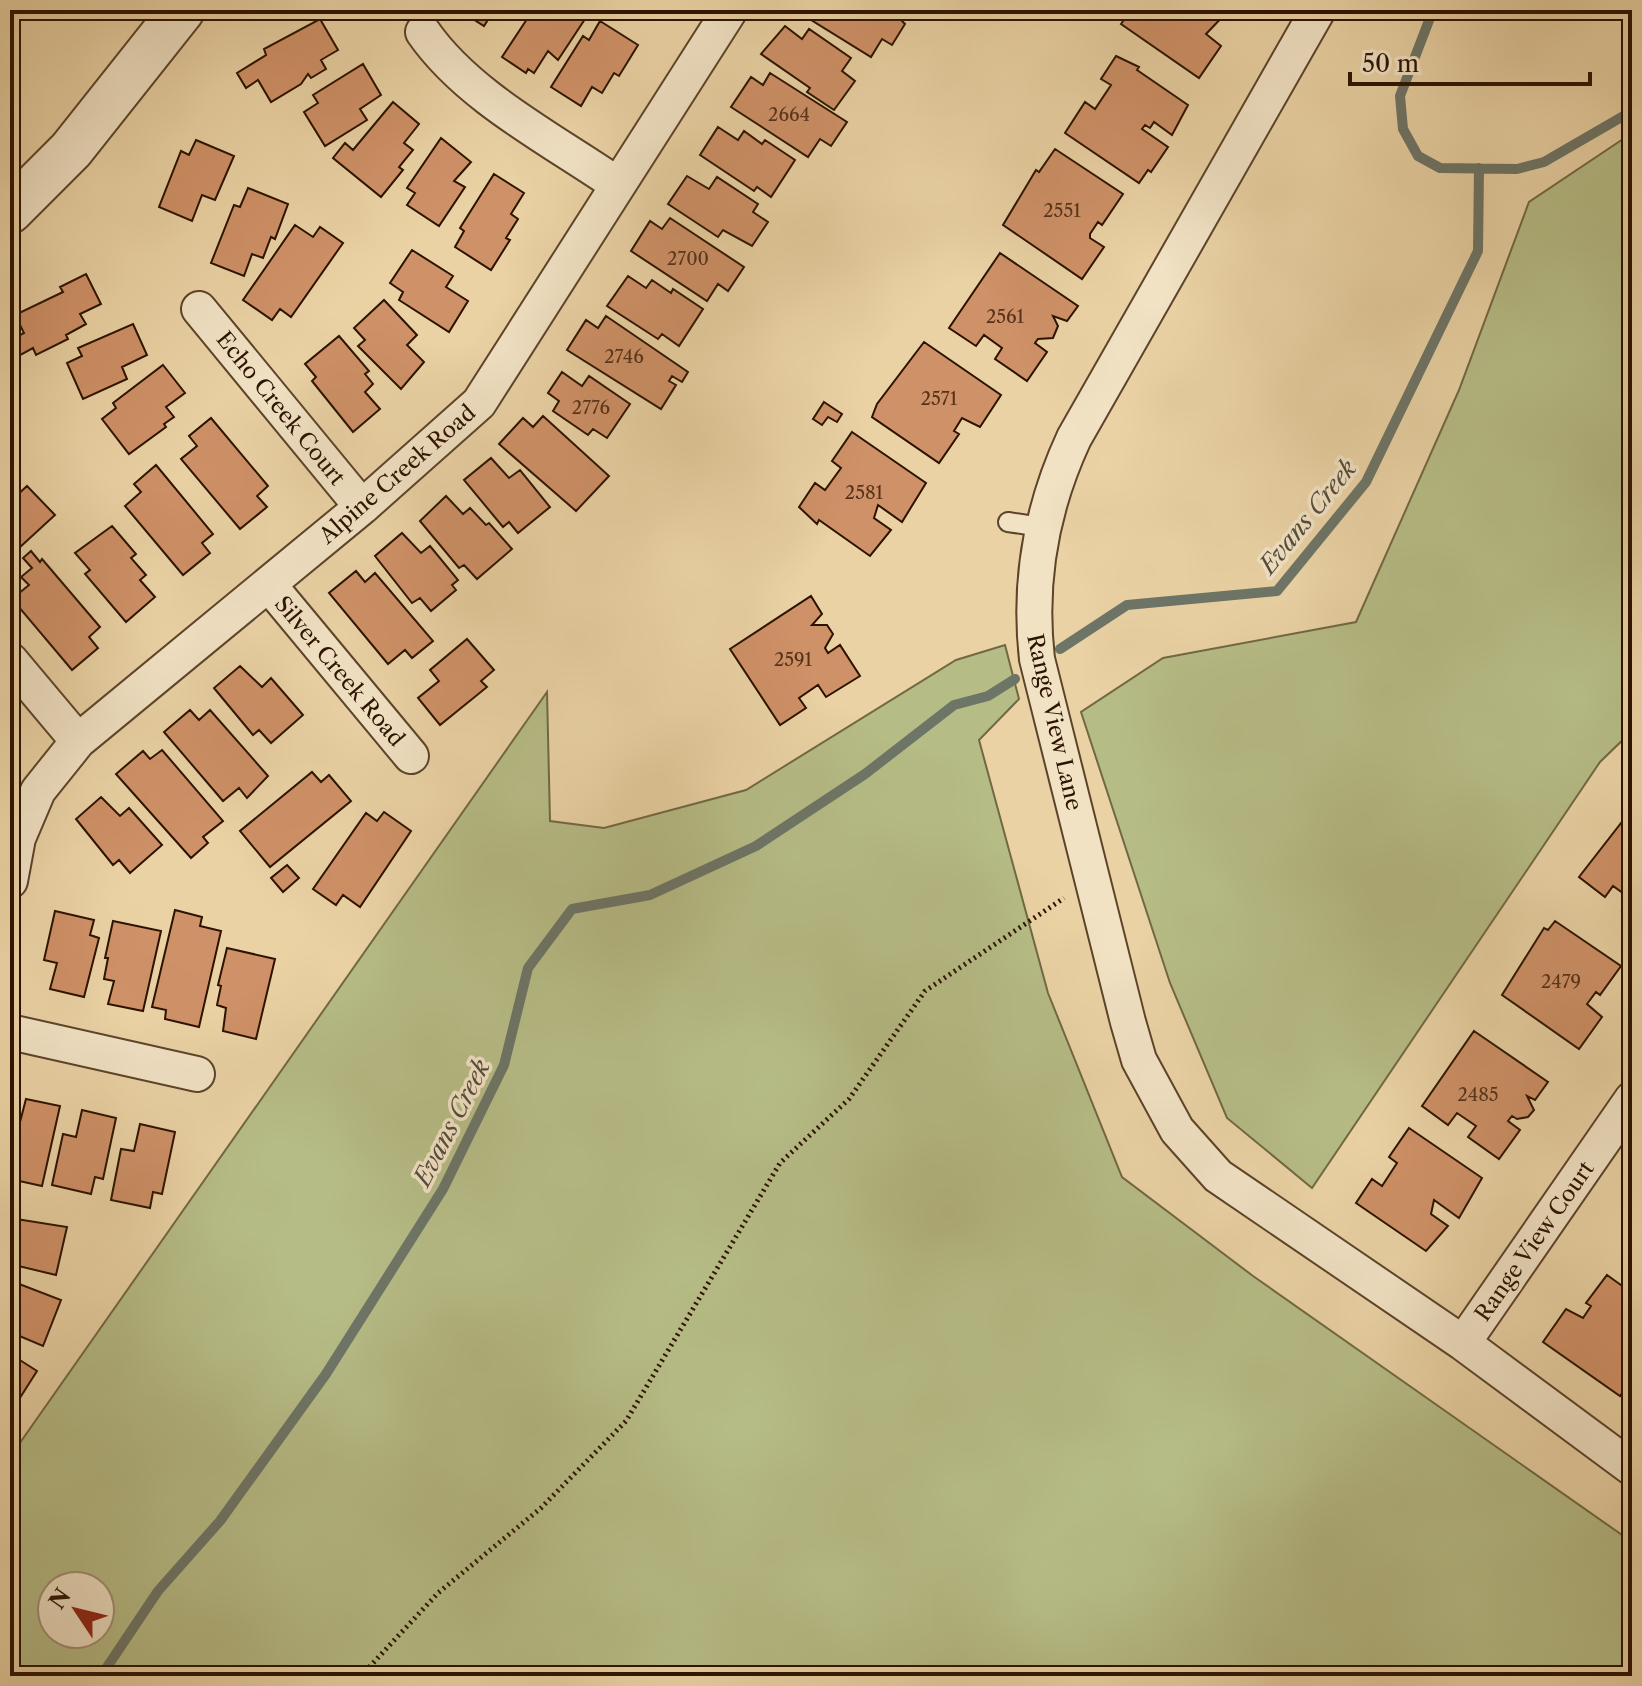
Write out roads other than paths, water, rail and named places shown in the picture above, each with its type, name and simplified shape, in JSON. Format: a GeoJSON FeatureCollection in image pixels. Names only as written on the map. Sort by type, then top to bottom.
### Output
{"type":"FeatureCollection","features":[{"type":"Feature","properties":{"kind":"street"},"geometry":{"type":"LineString","coordinates":[[10,211],[71,150],[182,10]]}},
{"type":"Feature","properties":{"kind":"street","name":"Alpine Creek Road"},"geometry":{"type":"LineString","coordinates":[[10,881],[18,838],[38,791],[78,741],[362,507],[479,403],[730,10]]}},
{"type":"Feature","properties":{"kind":"street","name":"Range View Lane"},"geometry":{"type":"LineString","coordinates":[[1318,10],[1074,438],[1054,480],[1024,525],[1037,659],[1139,1060],[1177,1130],[1218,1176],[1463,1343],[1632,1468]]}},
{"type":"Feature","properties":{"kind":"street"},"geometry":{"type":"LineString","coordinates":[[423,32],[441,59],[467,82],[618,185]]}},
{"type":"Feature","properties":{"kind":"street","name":"Echo Creek Court"},"geometry":{"type":"LineString","coordinates":[[199,309],[362,507]]}},
{"type":"Feature","properties":{"kind":"street","name":"Silver Creek Road"},"geometry":{"type":"LineString","coordinates":[[269,585],[411,756]]}},
{"type":"Feature","properties":{"kind":"street"},"geometry":{"type":"LineString","coordinates":[[10,660],[78,741]]}},
{"type":"Feature","properties":{"kind":"street"},"geometry":{"type":"LineString","coordinates":[[10,1032],[197,1074]]}},
{"type":"Feature","properties":{"kind":"street","name":"Range View Court"},"geometry":{"type":"LineString","coordinates":[[1463,1343],[1632,1099]]}},
{"type":"Feature","properties":{"kind":"waterway"},"geometry":{"type":"LineString","coordinates":[[1433,10],[1400,96],[1403,129],[1418,156],[1440,168],[1517,169],[1544,162],[1632,111]]}},
{"type":"Feature","properties":{"kind":"waterway","name":"Evans Creek"},"geometry":{"type":"LineString","coordinates":[[1060,649],[1127,605],[1277,591],[1366,482],[1478,251],[1479,168]]}},
{"type":"Feature","properties":{"kind":"waterway","name":"Evans Creek"},"geometry":{"type":"LineString","coordinates":[[101,1676],[158,1591],[220,1521],[326,1374],[443,1189],[504,1065],[528,968],[572,909],[650,895],[756,846],[865,774],[954,705],[988,696],[1015,679]]}}]}
